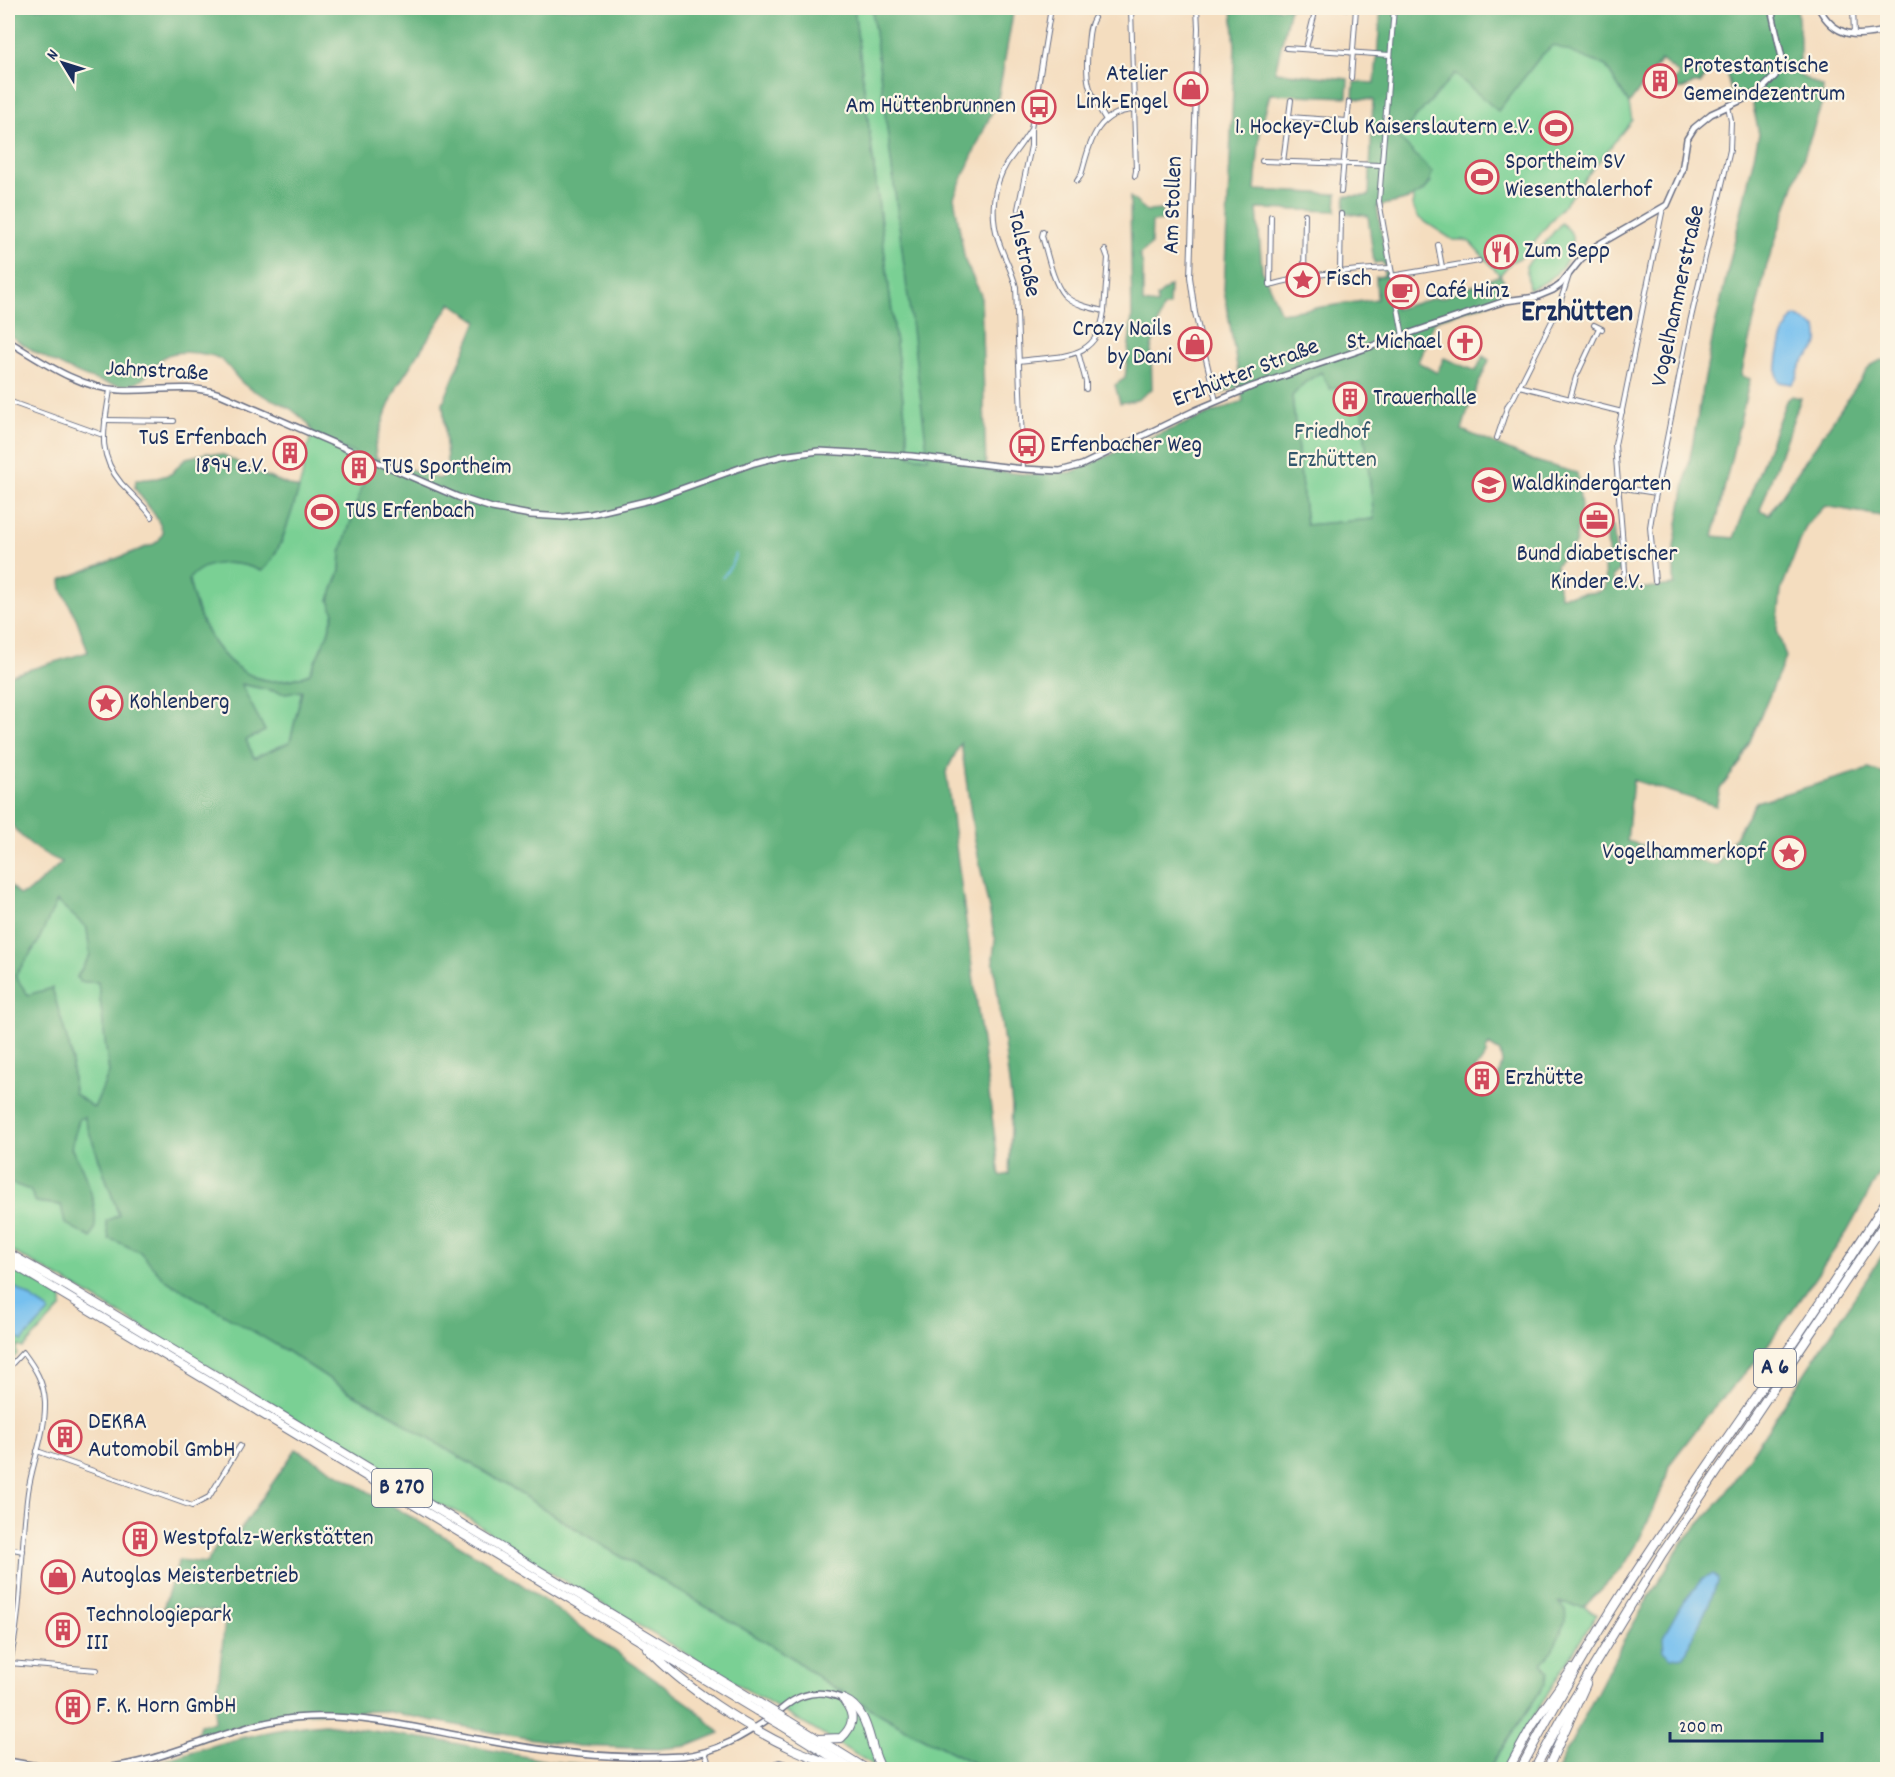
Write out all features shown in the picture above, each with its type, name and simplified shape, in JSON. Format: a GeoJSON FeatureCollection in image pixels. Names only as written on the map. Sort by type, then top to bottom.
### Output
{"type":"FeatureCollection","features":[{"type":"Feature","properties":{"kind":"highway","name":"A 6"},"geometry":{"type":"LineString","coordinates":[[1520,1770],[1550,1713],[1654,1545],[1845,1267],[1887,1198]]}},
{"type":"Feature","properties":{"kind":"highway","name":"A 6"},"geometry":{"type":"LineString","coordinates":[[1534,1770],[1590,1671],[1674,1535],[1846,1283],[1887,1218]]}},
{"type":"Feature","properties":{"kind":"highway","name":"B 270"},"geometry":{"type":"LineString","coordinates":[[8,1253],[641,1642],[761,1708]]}},
{"type":"Feature","properties":{"kind":"highway","name":"B 270"},"geometry":{"type":"LineString","coordinates":[[8,1261],[68,1291]]}},
{"type":"Feature","properties":{"kind":"highway","name":"B 270"},"geometry":{"type":"LineString","coordinates":[[81,1299],[784,1722],[853,1770]]}},
{"type":"Feature","properties":{"kind":"highway"},"geometry":{"type":"LineString","coordinates":[[641,1642],[700,1693],[753,1729],[843,1770]]}},
{"type":"Feature","properties":{"kind":"highway"},"geometry":{"type":"LineString","coordinates":[[1508,1770],[1532,1726],[1560,1684],[1592,1644]]}},
{"type":"Feature","properties":{"kind":"highway","name":"A 6"},"geometry":{"type":"LineString","coordinates":[[1547,1770],[1583,1693],[1590,1671]]}},
{"type":"Feature","properties":{"kind":"highway"},"geometry":{"type":"LineString","coordinates":[[816,1738],[841,1738],[849,1731],[853,1718],[852,1712],[843,1699]]}},
{"type":"Feature","properties":{"kind":"highway"},"geometry":{"type":"LineString","coordinates":[[843,1699],[849,1701],[860,1712],[866,1724],[876,1761],[882,1770]]}},
{"type":"Feature","properties":{"kind":"highway","name":"B 270"},"geometry":{"type":"LineString","coordinates":[[784,1722],[816,1738],[868,1770]]}},
{"type":"Feature","properties":{"kind":"street","name":"Talstraße"},"geometry":{"type":"LineString","coordinates":[[1018,209],[1031,146],[1031,129],[1052,8]]}},
{"type":"Feature","properties":{"kind":"street"},"geometry":{"type":"LineString","coordinates":[[1131,8],[1135,176]]}},
{"type":"Feature","properties":{"kind":"street","name":"Am Stollen"},"geometry":{"type":"LineString","coordinates":[[1197,8],[1190,277],[1195,313],[1216,401]]}},
{"type":"Feature","properties":{"kind":"street"},"geometry":{"type":"LineString","coordinates":[[1306,48],[1316,8]]}},
{"type":"Feature","properties":{"kind":"street"},"geometry":{"type":"LineString","coordinates":[[1343,8],[1356,8],[1351,78]]}},
{"type":"Feature","properties":{"kind":"street"},"geometry":{"type":"LineString","coordinates":[[1394,8],[1379,201],[1403,336]]}},
{"type":"Feature","properties":{"kind":"street"},"geometry":{"type":"LineString","coordinates":[[1622,579],[1625,571],[1615,445],[1663,208],[1667,205],[1682,171],[1689,134],[1699,122],[1711,114],[1759,92],[1779,68],[1782,58],[1781,50],[1771,8]]}},
{"type":"Feature","properties":{"kind":"street"},"geometry":{"type":"LineString","coordinates":[[1819,8],[1833,26],[1844,32],[1854,35],[1887,30]]}},
{"type":"Feature","properties":{"kind":"street"},"geometry":{"type":"LineString","coordinates":[[1853,8],[1854,35]]}},
{"type":"Feature","properties":{"kind":"street"},"geometry":{"type":"LineString","coordinates":[[1094,18],[1089,29],[1087,84],[1106,120]]}},
{"type":"Feature","properties":{"kind":"street"},"geometry":{"type":"LineString","coordinates":[[1286,48],[1390,55]]}},
{"type":"Feature","properties":{"kind":"street"},"geometry":{"type":"LineString","coordinates":[[1283,162],[1291,100]]}},
{"type":"Feature","properties":{"kind":"street"},"geometry":{"type":"LineString","coordinates":[[1341,192],[1349,102]]}},
{"type":"Feature","properties":{"kind":"street","name":"Vogelhammerstraße"},"geometry":{"type":"LineString","coordinates":[[1654,581],[1650,527],[1690,322],[1730,150],[1731,121],[1728,106]]}},
{"type":"Feature","properties":{"kind":"street"},"geometry":{"type":"LineString","coordinates":[[1077,181],[1097,129],[1115,114],[1134,110]]}},
{"type":"Feature","properties":{"kind":"street"},"geometry":{"type":"LineString","coordinates":[[1289,117],[1347,121]]}},
{"type":"Feature","properties":{"kind":"street","name":"Talstraße"},"geometry":{"type":"LineString","coordinates":[[1023,469],[1016,287],[1010,266],[999,242],[993,210],[998,185],[1006,165],[1031,129]]}},
{"type":"Feature","properties":{"kind":"street"},"geometry":{"type":"LineString","coordinates":[[1262,161],[1382,165]]}},
{"type":"Feature","properties":{"kind":"street","name":"Erzhütter Straße"},"geometry":{"type":"LineString","coordinates":[[1023,469],[1060,471],[1075,468],[1216,401],[1260,384],[1505,301],[1546,294],[1560,285],[1581,259],[1596,246],[1663,208]]}},
{"type":"Feature","properties":{"kind":"street"},"geometry":{"type":"LineString","coordinates":[[1304,276],[1305,214]]}},
{"type":"Feature","properties":{"kind":"street"},"geometry":{"type":"LineString","coordinates":[[1340,271],[1341,214]]}},
{"type":"Feature","properties":{"kind":"street"},"geometry":{"type":"LineString","coordinates":[[1271,216],[1270,285],[1304,276],[1390,268]]}},
{"type":"Feature","properties":{"kind":"street"},"geometry":{"type":"LineString","coordinates":[[1043,232],[1042,236],[1053,272],[1064,295],[1083,306],[1104,311]]}},
{"type":"Feature","properties":{"kind":"street"},"geometry":{"type":"LineString","coordinates":[[1438,245],[1442,267]]}},
{"type":"Feature","properties":{"kind":"street"},"geometry":{"type":"LineString","coordinates":[[1019,361],[1078,352],[1093,343],[1099,334],[1104,311],[1108,258],[1105,250]]}},
{"type":"Feature","properties":{"kind":"street"},"geometry":{"type":"LineString","coordinates":[[1391,276],[1479,261]]}},
{"type":"Feature","properties":{"kind":"street"},"geometry":{"type":"LineString","coordinates":[[1497,438],[1508,405],[1558,309],[1569,274]]}},
{"type":"Feature","properties":{"kind":"street"},"geometry":{"type":"LineString","coordinates":[[1570,399],[1576,376],[1601,328],[1594,325]]}},
{"type":"Feature","properties":{"kind":"street","name":"Jahnstraße"},"geometry":{"type":"LineString","coordinates":[[8,341],[64,373],[110,390],[191,388],[215,392],[475,503],[512,512],[564,517],[591,514],[625,507],[754,463],[810,452],[882,454],[1023,469]]}},
{"type":"Feature","properties":{"kind":"street"},"geometry":{"type":"LineString","coordinates":[[1078,352],[1086,389]]}},
{"type":"Feature","properties":{"kind":"street"},"geometry":{"type":"LineString","coordinates":[[1519,386],[1622,412]]}},
{"type":"Feature","properties":{"kind":"street"},"geometry":{"type":"LineString","coordinates":[[110,390],[103,435],[105,452],[113,472],[152,517]]}},
{"type":"Feature","properties":{"kind":"street"},"geometry":{"type":"LineString","coordinates":[[8,401],[103,435]]}},
{"type":"Feature","properties":{"kind":"street"},"geometry":{"type":"LineString","coordinates":[[105,420],[174,421]]}},
{"type":"Feature","properties":{"kind":"street"},"geometry":{"type":"LineString","coordinates":[[1618,487],[1656,493]]}},
{"type":"Feature","properties":{"kind":"street"},"geometry":{"type":"LineString","coordinates":[[8,1368],[23,1352],[37,1371],[44,1396],[43,1418],[28,1494],[17,1618],[8,1670]]}},
{"type":"Feature","properties":{"kind":"street"},"geometry":{"type":"LineString","coordinates":[[37,1451],[192,1506],[209,1497],[240,1446]]}},
{"type":"Feature","properties":{"kind":"street"},"geometry":{"type":"LineString","coordinates":[[8,1548],[23,1551]]}},
{"type":"Feature","properties":{"kind":"street"},"geometry":{"type":"LineString","coordinates":[[9,1663],[97,1670]]}},
{"type":"Feature","properties":{"kind":"street"},"geometry":{"type":"LineString","coordinates":[[8,1761],[25,1767],[103,1769],[140,1761],[230,1733],[307,1717],[334,1717],[426,1728],[564,1754],[685,1756],[726,1745],[802,1696],[818,1693],[843,1699]]}},
{"type":"Feature","properties":{"kind":"street"},"geometry":{"type":"LineString","coordinates":[[705,1752],[711,1770]]}},
{"type":"Feature","properties":{"kind":"street"},"geometry":{"type":"LineString","coordinates":[[756,1770],[779,1762],[808,1770]]}},
{"type":"Feature","properties":{"kind":"green space"},"geometry":{"type":"Polygon","coordinates":[[[8,8],[854,8],[910,456],[928,458],[872,8],[1014,8],[998,98],[954,197],[965,261],[981,295],[986,470],[1033,475],[1072,472],[1139,442],[1243,401],[1224,290],[1235,47],[1232,8],[1290,8],[1275,72],[1348,79],[1347,97],[1270,94],[1260,130],[1255,190],[1337,194],[1336,211],[1257,209],[1262,270],[1281,313],[1377,299],[1376,277],[1384,276],[1384,271],[1388,271],[1395,309],[1442,298],[1500,275],[1506,285],[1508,297],[1435,320],[1418,362],[1437,373],[1444,358],[1476,371],[1483,356],[1489,360],[1470,403],[1462,430],[1532,460],[1577,473],[1581,506],[1575,544],[1556,565],[1560,596],[1598,592],[1605,587],[1604,564],[1609,563],[1606,526],[1613,526],[1616,557],[1621,557],[1622,568],[1613,576],[1614,584],[1635,589],[1674,585],[1674,547],[1713,335],[1759,134],[1750,92],[1733,98],[1726,72],[1712,67],[1700,84],[1693,84],[1679,90],[1672,84],[1679,74],[1661,60],[1629,104],[1606,66],[1553,45],[1540,57],[1498,111],[1455,74],[1398,137],[1432,172],[1425,188],[1419,194],[1403,201],[1377,206],[1387,266],[1384,266],[1383,262],[1374,263],[1368,216],[1344,213],[1345,196],[1369,196],[1373,100],[1353,98],[1354,82],[1375,83],[1381,8],[1797,8],[1800,76],[1823,87],[1822,103],[1766,268],[1741,376],[1750,379],[1713,536],[1734,538],[1786,401],[1792,396],[1801,398],[1760,510],[1769,514],[1870,366],[1881,360],[1888,362],[1887,517],[1825,506],[1806,526],[1781,590],[1777,630],[1786,657],[1741,762],[1720,789],[1716,806],[1633,780],[1627,841],[1717,866],[1756,802],[1869,769],[1887,775],[1887,1160],[1847,1232],[1760,1356],[1706,1417],[1669,1465],[1654,1509],[1623,1567],[1584,1607],[1559,1603],[1565,1610],[1566,1616],[1558,1638],[1542,1663],[1548,1672],[1545,1684],[1488,1769],[985,1769],[906,1729],[822,1680],[791,1657],[605,1547],[492,1476],[413,1430],[397,1417],[351,1393],[285,1350],[165,1280],[140,1252],[109,1239],[106,1221],[119,1215],[84,1117],[79,1119],[71,1148],[86,1179],[94,1205],[94,1229],[91,1238],[65,1223],[61,1205],[36,1202],[30,1190],[8,1182],[8,883],[19,895],[29,892],[62,862],[31,844],[17,832],[8,818],[8,780],[12,779],[8,754],[8,676],[88,652],[77,620],[62,590],[61,580],[154,544],[159,540],[163,533],[161,526],[135,488],[136,480],[171,474],[186,458],[207,453],[224,455],[255,472],[299,489],[279,546],[267,566],[261,571],[243,565],[223,563],[204,567],[189,579],[194,601],[203,623],[214,643],[228,660],[245,672],[264,680],[286,680],[310,673],[328,633],[334,613],[329,600],[340,571],[341,553],[364,480],[374,462],[315,435],[308,424],[291,409],[246,386],[225,363],[215,357],[192,352],[168,355],[138,382],[120,385],[104,383],[68,369],[33,351],[8,334],[8,8]],[[451,303],[398,385],[375,446],[376,458],[439,479],[448,474],[443,403],[477,321],[451,303]],[[1321,372],[1304,383],[1292,396],[1306,525],[1374,519],[1359,384],[1330,389],[1321,372]],[[241,684],[265,731],[246,740],[254,758],[290,742],[302,691],[283,693],[241,684]],[[961,743],[946,772],[1000,1176],[1009,1174],[1012,1106],[993,958],[995,939],[974,836],[961,743]],[[57,901],[37,944],[15,976],[28,995],[52,988],[71,1053],[74,1093],[94,1108],[109,1073],[98,982],[80,982],[77,977],[90,955],[87,928],[57,901]],[[1489,1045],[1486,1055],[1471,1076],[1484,1084],[1497,1081],[1502,1063],[1500,1052],[1489,1045]]]}},
{"type":"Feature","properties":{"kind":"green space"},"geometry":{"type":"Polygon","coordinates":[[[854,8],[872,8],[929,458],[910,456],[854,8]]]}},
{"type":"Feature","properties":{"kind":"green space"},"geometry":{"type":"Polygon","coordinates":[[[1553,44],[1606,66],[1629,104],[1632,120],[1522,257],[1511,262],[1500,275],[1470,242],[1453,240],[1419,218],[1412,205],[1414,196],[1424,191],[1431,182],[1398,137],[1455,74],[1498,110],[1553,44]]]}},
{"type":"Feature","properties":{"kind":"green space"},"geometry":{"type":"Polygon","coordinates":[[[1130,197],[1147,211],[1162,210],[1162,221],[1152,222],[1151,245],[1140,254],[1143,267],[1143,303],[1157,305],[1157,297],[1170,286],[1169,306],[1163,308],[1151,349],[1152,389],[1137,400],[1120,403],[1115,385],[1125,378],[1132,317],[1130,197]]]}},
{"type":"Feature","properties":{"kind":"green space"},"geometry":{"type":"Polygon","coordinates":[[[1561,223],[1572,236],[1566,262],[1550,279],[1529,289],[1526,266],[1561,223]]]}},
{"type":"Feature","properties":{"kind":"green space","name":"Friedhof Erzhütten"},"geometry":{"type":"Polygon","coordinates":[[[1321,371],[1359,384],[1374,519],[1306,525],[1292,396],[1304,383],[1321,371]]]}},
{"type":"Feature","properties":{"kind":"green space"},"geometry":{"type":"Polygon","coordinates":[[[1220,380],[1240,386],[1220,394],[1214,386],[1220,380]]]}},
{"type":"Feature","properties":{"kind":"green space"},"geometry":{"type":"Polygon","coordinates":[[[312,433],[374,461],[364,480],[341,553],[340,571],[329,600],[334,612],[328,633],[310,673],[286,680],[264,680],[245,672],[228,660],[214,643],[194,601],[189,579],[204,567],[223,563],[243,565],[261,571],[281,544],[302,478],[312,433]]]}},
{"type":"Feature","properties":{"kind":"green space"},"geometry":{"type":"Polygon","coordinates":[[[240,684],[283,693],[302,691],[290,742],[254,758],[246,740],[265,731],[240,684]]]}},
{"type":"Feature","properties":{"kind":"green space"},"geometry":{"type":"Polygon","coordinates":[[[56,900],[87,928],[90,955],[77,977],[80,982],[98,981],[109,1073],[94,1108],[74,1093],[71,1053],[52,988],[28,995],[14,976],[37,944],[56,900]]]}},
{"type":"Feature","properties":{"kind":"green space"},"geometry":{"type":"Polygon","coordinates":[[[84,1116],[119,1216],[116,1241],[140,1252],[351,1393],[397,1417],[413,1430],[492,1476],[605,1547],[791,1657],[822,1680],[906,1729],[985,1769],[880,1769],[497,1541],[469,1518],[436,1504],[72,1285],[8,1249],[8,1182],[30,1190],[36,1202],[61,1205],[95,1221],[87,1183],[71,1148],[79,1119],[84,1116]]]}},
{"type":"Feature","properties":{"kind":"green space"},"geometry":{"type":"Polygon","coordinates":[[[1887,1248],[1887,1769],[1557,1770],[1625,1638],[1681,1544],[1721,1500],[1887,1248]]]}},
{"type":"Feature","properties":{"kind":"green space"},"geometry":{"type":"Polygon","coordinates":[[[8,1265],[62,1297],[62,1307],[23,1348],[19,1346],[16,1349],[17,1354],[8,1364],[8,1265]]]}},
{"type":"Feature","properties":{"kind":"green space"},"geometry":{"type":"Polygon","coordinates":[[[296,1449],[501,1570],[692,1706],[720,1733],[688,1746],[658,1749],[579,1746],[384,1711],[301,1713],[263,1719],[196,1741],[200,1724],[214,1722],[226,1612],[163,1608],[179,1560],[207,1563],[220,1539],[236,1536],[296,1449]]]}},
{"type":"Feature","properties":{"kind":"green space"},"geometry":{"type":"Polygon","coordinates":[[[1559,1603],[1584,1607],[1597,1614],[1503,1769],[1488,1770],[1545,1684],[1548,1672],[1542,1663],[1549,1656],[1559,1603]]]}},
{"type":"Feature","properties":{"kind":"green space"},"geometry":{"type":"Polygon","coordinates":[[[325,1724],[448,1742],[553,1762],[625,1767],[662,1765],[694,1769],[145,1769],[145,1766],[234,1740],[279,1730],[325,1724]]]}},
{"type":"Feature","properties":{"kind":"water"},"geometry":{"type":"Polygon","coordinates":[[[1796,316],[1817,328],[1818,343],[1814,351],[1803,361],[1792,384],[1779,382],[1777,367],[1780,347],[1787,327],[1796,316]]]}},
{"type":"Feature","properties":{"kind":"water"},"geometry":{"type":"Polygon","coordinates":[[[13,1286],[48,1309],[49,1312],[22,1341],[17,1338],[9,1293],[13,1286]]]}},
{"type":"Feature","properties":{"kind":"water"},"geometry":{"type":"Polygon","coordinates":[[[1712,1574],[1718,1579],[1684,1656],[1672,1658],[1664,1651],[1663,1637],[1681,1605],[1703,1578],[1712,1574]]]}},
{"type":"Feature","properties":{"kind":"waterway"},"geometry":{"type":"LineString","coordinates":[[722,578],[736,554]]}},
{"type":"Feature","properties":{"kind":"place","name":"Protestantische Gemeindezentrum"},"geometry":{"type":"Point","coordinates":[1660,81]}},
{"type":"Feature","properties":{"kind":"place","name":"Atelier Link-Engel"},"geometry":{"type":"Point","coordinates":[1191,89]}},
{"type":"Feature","properties":{"kind":"place","name":"Am Hüttenbrunnen"},"geometry":{"type":"Point","coordinates":[1039,107]}},
{"type":"Feature","properties":{"kind":"place","name":"1. Hockey-Club Kaiserslautern e.V."},"geometry":{"type":"Point","coordinates":[1556,128]}},
{"type":"Feature","properties":{"kind":"place","name":"Sportheim SV Wiesenthalerhof"},"geometry":{"type":"Point","coordinates":[1482,177]}},
{"type":"Feature","properties":{"kind":"place","name":"Zum Sepp"},"geometry":{"type":"Point","coordinates":[1501,252]}},
{"type":"Feature","properties":{"kind":"place","name":"Fisch"},"geometry":{"type":"Point","coordinates":[1303,280]}},
{"type":"Feature","properties":{"kind":"place","name":"Café Hinz"},"geometry":{"type":"Point","coordinates":[1402,292]}},
{"type":"Feature","properties":{"kind":"place","name":"St. Michael"},"geometry":{"type":"Point","coordinates":[1465,343]}},
{"type":"Feature","properties":{"kind":"place","name":"Crazy Nails by Dani"},"geometry":{"type":"Point","coordinates":[1195,344]}},
{"type":"Feature","properties":{"kind":"place","name":"Trauerhalle"},"geometry":{"type":"Point","coordinates":[1350,399]}},
{"type":"Feature","properties":{"kind":"place","name":"Erfenbacher Weg"},"geometry":{"type":"Point","coordinates":[1027,446]}},
{"type":"Feature","properties":{"kind":"place","name":"TuS Erfenbach 1894 e.V."},"geometry":{"type":"Point","coordinates":[290,453]}},
{"type":"Feature","properties":{"kind":"place","name":"TUS Sportheim"},"geometry":{"type":"Point","coordinates":[359,468]}},
{"type":"Feature","properties":{"kind":"place","name":"Waldkindergarten"},"geometry":{"type":"Point","coordinates":[1489,485]}},
{"type":"Feature","properties":{"kind":"place","name":"TUS Erfenbach"},"geometry":{"type":"Point","coordinates":[322,512]}},
{"type":"Feature","properties":{"kind":"place","name":"Bund diabetischer Kinder e.V."},"geometry":{"type":"Point","coordinates":[1597,520]}},
{"type":"Feature","properties":{"kind":"place","name":"Kohlenberg"},"geometry":{"type":"Point","coordinates":[106,703]}},
{"type":"Feature","properties":{"kind":"place","name":"Vogelhammerkopf"},"geometry":{"type":"Point","coordinates":[1789,853]}},
{"type":"Feature","properties":{"kind":"place","name":"Erzhütte"},"geometry":{"type":"Point","coordinates":[1482,1079]}},
{"type":"Feature","properties":{"kind":"place","name":"DEKRA Automobil GmbH"},"geometry":{"type":"Point","coordinates":[65,1437]}},
{"type":"Feature","properties":{"kind":"place","name":"Westpfalz-Werkstätten"},"geometry":{"type":"Point","coordinates":[140,1539]}},
{"type":"Feature","properties":{"kind":"place","name":"Autoglas Meisterbetrieb"},"geometry":{"type":"Point","coordinates":[58,1577]}},
{"type":"Feature","properties":{"kind":"place","name":"Technologiepark III"},"geometry":{"type":"Point","coordinates":[63,1630]}},
{"type":"Feature","properties":{"kind":"place","name":"F. K. Horn GmbH"},"geometry":{"type":"Point","coordinates":[73,1707]}},
{"type":"Feature","properties":{"kind":"district","name":"Erzhütten"},"geometry":{"type":"Point","coordinates":[1577,314]}}]}
